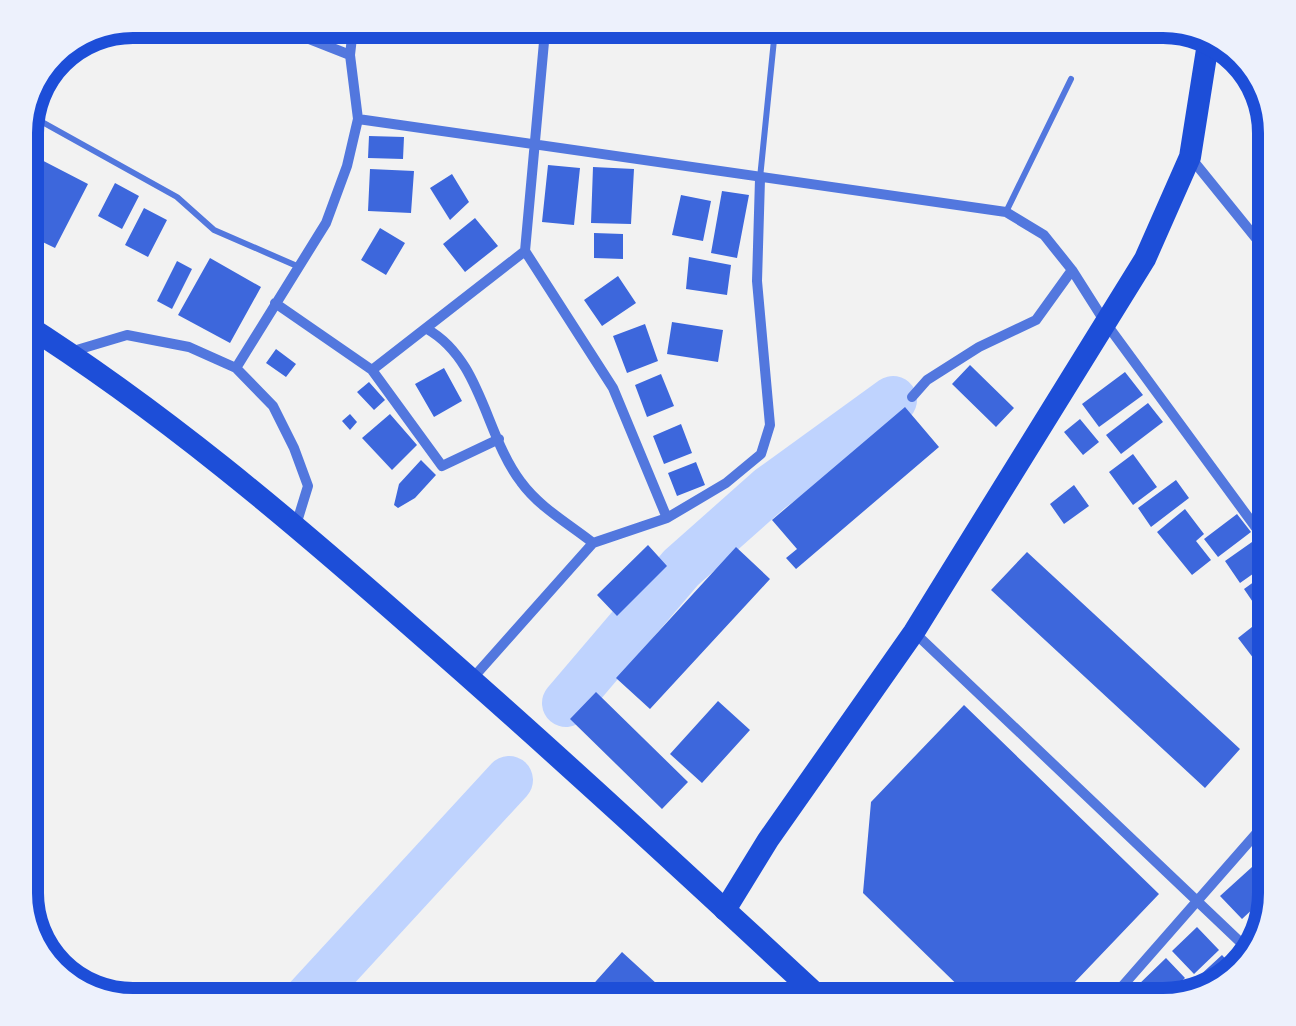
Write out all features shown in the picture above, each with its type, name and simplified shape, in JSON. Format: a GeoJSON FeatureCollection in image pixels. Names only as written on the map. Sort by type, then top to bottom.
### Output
{"type":"FeatureCollection","features":[{"type":"Feature","properties":{"kind":"main road"},"geometry":{"type":"LineString","coordinates":[[724,910],[768,840],[914,632],[1145,259],[1190,157],[1208,49]]}},
{"type":"Feature","properties":{"kind":"main road"},"geometry":{"type":"LineString","coordinates":[[38,332],[202,448],[296,526],[472,679],[809,988]]}},
{"type":"Feature","properties":{"kind":"street"},"geometry":{"type":"LineString","coordinates":[[307,38],[350,55]]}},
{"type":"Feature","properties":{"kind":"street"},"geometry":{"type":"LineString","coordinates":[[236,368],[326,223],[358,119],[350,55],[352,38]]}},
{"type":"Feature","properties":{"kind":"street"},"geometry":{"type":"LineString","coordinates":[[544,38],[525,251],[612,388],[666,518]]}},
{"type":"Feature","properties":{"kind":"street"},"geometry":{"type":"LineString","coordinates":[[358,119],[1006,212],[1044,235],[1072,270],[1105,322],[1258,530]]}},
{"type":"Feature","properties":{"kind":"street"},"geometry":{"type":"LineString","coordinates":[[1190,157],[1258,240]]}},
{"type":"Feature","properties":{"kind":"street"},"geometry":{"type":"LineString","coordinates":[[472,679],[593,543],[666,518],[726,483],[761,454],[770,425],[756,281],[760,179]]}},
{"type":"Feature","properties":{"kind":"street"},"geometry":{"type":"LineString","coordinates":[[372,370],[525,251]]}},
{"type":"Feature","properties":{"kind":"street"},"geometry":{"type":"LineString","coordinates":[[912,398],[928,380],[979,347],[1036,320],[1072,270]]}},
{"type":"Feature","properties":{"kind":"street"},"geometry":{"type":"LineString","coordinates":[[276,302],[372,370],[442,466],[499,439]]}},
{"type":"Feature","properties":{"kind":"street"},"geometry":{"type":"LineString","coordinates":[[427,329],[442,337],[462,362],[519,480],[541,503],[593,543]]}},
{"type":"Feature","properties":{"kind":"street"},"geometry":{"type":"LineString","coordinates":[[70,352],[127,335],[189,346],[236,368],[273,406],[294,448],[308,486],[296,526]]}},
{"type":"Feature","properties":{"kind":"street"},"geometry":{"type":"LineString","coordinates":[[914,632],[1243,944]]}},
{"type":"Feature","properties":{"kind":"street"},"geometry":{"type":"LineString","coordinates":[[1121,988],[1258,832]]}},
{"type":"Feature","properties":{"kind":"lane"},"geometry":{"type":"LineString","coordinates":[[760,179],[775,38]]}},
{"type":"Feature","properties":{"kind":"lane"},"geometry":{"type":"LineString","coordinates":[[1006,212],[1072,80]]}},
{"type":"Feature","properties":{"kind":"lane"},"geometry":{"type":"LineString","coordinates":[[39,120],[176,196],[214,230],[297,266]]}},
{"type":"Feature","properties":{"kind":"building"},"geometry":{"type":"Polygon","coordinates":[[[369,136],[404,137],[403,159],[368,158],[369,136]]]}},
{"type":"Feature","properties":{"kind":"building"},"geometry":{"type":"Polygon","coordinates":[[[38,158],[88,184],[55,248],[38,240],[38,158]]]}},
{"type":"Feature","properties":{"kind":"building"},"geometry":{"type":"Polygon","coordinates":[[[548,165],[580,168],[574,225],[542,222],[548,165]]]}},
{"type":"Feature","properties":{"kind":"building"},"geometry":{"type":"Polygon","coordinates":[[[593,167],[634,169],[631,224],[591,223],[593,167]]]}},
{"type":"Feature","properties":{"kind":"building"},"geometry":{"type":"Polygon","coordinates":[[[370,169],[414,171],[411,213],[368,211],[370,169]]]}},
{"type":"Feature","properties":{"kind":"building"},"geometry":{"type":"Polygon","coordinates":[[[452,174],[469,202],[450,220],[430,188],[452,174]]]}},
{"type":"Feature","properties":{"kind":"building"},"geometry":{"type":"Polygon","coordinates":[[[115,183],[139,196],[122,229],[98,216],[115,183]]]}},
{"type":"Feature","properties":{"kind":"building"},"geometry":{"type":"Polygon","coordinates":[[[722,191],[749,195],[737,258],[711,253],[722,191]]]}},
{"type":"Feature","properties":{"kind":"building"},"geometry":{"type":"Polygon","coordinates":[[[681,195],[711,201],[703,241],[672,235],[681,195]]]}},
{"type":"Feature","properties":{"kind":"building"},"geometry":{"type":"Polygon","coordinates":[[[144,208],[167,220],[148,257],[125,245],[144,208]]]}},
{"type":"Feature","properties":{"kind":"building"},"geometry":{"type":"Polygon","coordinates":[[[475,218],[498,246],[465,272],[443,244],[475,218]]]}},
{"type":"Feature","properties":{"kind":"building"},"geometry":{"type":"Polygon","coordinates":[[[380,228],[405,243],[386,275],[361,260],[380,228]]]}},
{"type":"Feature","properties":{"kind":"building"},"geometry":{"type":"Polygon","coordinates":[[[594,233],[623,234],[623,259],[594,258],[594,233]]]}},
{"type":"Feature","properties":{"kind":"building"},"geometry":{"type":"Polygon","coordinates":[[[689,257],[731,265],[727,295],[686,289],[689,257]]]}},
{"type":"Feature","properties":{"kind":"building"},"geometry":{"type":"Polygon","coordinates":[[[210,258],[261,287],[230,343],[178,315],[210,258]]]}},
{"type":"Feature","properties":{"kind":"building"},"geometry":{"type":"Polygon","coordinates":[[[177,261],[192,269],[172,309],[157,301],[177,261]]]}},
{"type":"Feature","properties":{"kind":"building"},"geometry":{"type":"Polygon","coordinates":[[[618,276],[636,303],[602,326],[584,300],[618,276]]]}},
{"type":"Feature","properties":{"kind":"building"},"geometry":{"type":"Polygon","coordinates":[[[672,322],[723,330],[718,362],[667,354],[672,322]]]}},
{"type":"Feature","properties":{"kind":"building"},"geometry":{"type":"Polygon","coordinates":[[[645,324],[658,361],[627,373],[613,336],[645,324]]]}},
{"type":"Feature","properties":{"kind":"building"},"geometry":{"type":"Polygon","coordinates":[[[276,349],[296,364],[286,377],[266,363],[276,349]]]}},
{"type":"Feature","properties":{"kind":"building"},"geometry":{"type":"Polygon","coordinates":[[[970,365],[1014,408],[996,427],[952,384],[970,365]]]}},
{"type":"Feature","properties":{"kind":"building"},"geometry":{"type":"Polygon","coordinates":[[[444,368],[462,401],[434,417],[415,384],[444,368]]]}},
{"type":"Feature","properties":{"kind":"building"},"geometry":{"type":"Polygon","coordinates":[[[1125,372],[1143,395],[1099,427],[1082,404],[1125,372]]]}},
{"type":"Feature","properties":{"kind":"building"},"geometry":{"type":"Polygon","coordinates":[[[661,374],[674,406],[647,417],[635,385],[661,374]]]}},
{"type":"Feature","properties":{"kind":"building"},"geometry":{"type":"Polygon","coordinates":[[[369,382],[385,400],[374,410],[357,392],[369,382]]]}},
{"type":"Feature","properties":{"kind":"building"},"geometry":{"type":"Polygon","coordinates":[[[1148,403],[1163,422],[1121,454],[1106,435],[1148,403]]]}},
{"type":"Feature","properties":{"kind":"building"},"geometry":{"type":"Polygon","coordinates":[[[905,407],[939,447],[796,569],[786,558],[797,549],[772,520],[905,407]]]}},
{"type":"Feature","properties":{"kind":"building"},"geometry":{"type":"Polygon","coordinates":[[[350,414],[357,422],[350,430],[342,421],[350,414]]]}},
{"type":"Feature","properties":{"kind":"building"},"geometry":{"type":"Polygon","coordinates":[[[390,414],[417,445],[392,470],[362,438],[390,414]]]}},
{"type":"Feature","properties":{"kind":"building"},"geometry":{"type":"Polygon","coordinates":[[[1080,419],[1099,442],[1083,455],[1064,432],[1080,419]]]}},
{"type":"Feature","properties":{"kind":"building"},"geometry":{"type":"Polygon","coordinates":[[[681,424],[692,453],[664,464],[653,436],[681,424]]]}},
{"type":"Feature","properties":{"kind":"building"},"geometry":{"type":"Polygon","coordinates":[[[1133,454],[1157,487],[1133,505],[1109,472],[1133,454]]]}},
{"type":"Feature","properties":{"kind":"building"},"geometry":{"type":"Polygon","coordinates":[[[421,460],[436,475],[415,498],[398,508],[394,505],[399,484],[421,460]]]}},
{"type":"Feature","properties":{"kind":"building"},"geometry":{"type":"Polygon","coordinates":[[[696,462],[705,485],[677,496],[668,473],[696,462]]]}},
{"type":"Feature","properties":{"kind":"building"},"geometry":{"type":"Polygon","coordinates":[[[1176,480],[1189,498],[1151,527],[1138,508],[1176,480]]]}},
{"type":"Feature","properties":{"kind":"building"},"geometry":{"type":"Polygon","coordinates":[[[1074,485],[1089,506],[1064,524],[1050,504],[1074,485]]]}},
{"type":"Feature","properties":{"kind":"building"},"geometry":{"type":"Polygon","coordinates":[[[1185,509],[1204,534],[1196,541],[1211,560],[1192,575],[1157,532],[1185,509]]]}},
{"type":"Feature","properties":{"kind":"building"},"geometry":{"type":"Polygon","coordinates":[[[1237,514],[1251,532],[1218,557],[1204,539],[1237,514]]]}},
{"type":"Feature","properties":{"kind":"building"},"geometry":{"type":"Polygon","coordinates":[[[1252,542],[1258,551],[1258,570],[1240,583],[1225,561],[1252,542]]]}},
{"type":"Feature","properties":{"kind":"building"},"geometry":{"type":"Polygon","coordinates":[[[648,545],[667,566],[617,616],[597,595],[648,545]]]}},
{"type":"Feature","properties":{"kind":"building"},"geometry":{"type":"Polygon","coordinates":[[[736,547],[770,579],[650,709],[616,678],[736,547]]]}},
{"type":"Feature","properties":{"kind":"building"},"geometry":{"type":"Polygon","coordinates":[[[1027,552],[1240,749],[1205,788],[991,590],[1027,552]]]}},
{"type":"Feature","properties":{"kind":"building"},"geometry":{"type":"Polygon","coordinates":[[[1258,579],[1258,610],[1244,589],[1258,579]]]}},
{"type":"Feature","properties":{"kind":"building"},"geometry":{"type":"Polygon","coordinates":[[[1258,622],[1258,656],[1254,659],[1238,638],[1258,622]]]}},
{"type":"Feature","properties":{"kind":"building"},"geometry":{"type":"Polygon","coordinates":[[[596,692],[688,782],[662,809],[570,719],[596,692]]]}},
{"type":"Feature","properties":{"kind":"building"},"geometry":{"type":"Polygon","coordinates":[[[718,701],[750,730],[702,783],[670,754],[718,701]]]}},
{"type":"Feature","properties":{"kind":"building"},"geometry":{"type":"Polygon","coordinates":[[[964,705],[1159,894],[1069,988],[961,988],[863,893],[871,802],[964,705]]]}},
{"type":"Feature","properties":{"kind":"building"},"geometry":{"type":"Polygon","coordinates":[[[1252,867],[1258,874],[1257,905],[1242,919],[1220,896],[1252,867]]]}},
{"type":"Feature","properties":{"kind":"building"},"geometry":{"type":"Polygon","coordinates":[[[1197,927],[1219,950],[1194,974],[1172,951],[1197,927]]]}},
{"type":"Feature","properties":{"kind":"building"},"geometry":{"type":"Polygon","coordinates":[[[622,952],[661,988],[590,988],[622,952]]]}},
{"type":"Feature","properties":{"kind":"building"},"geometry":{"type":"Polygon","coordinates":[[[1222,955],[1228,962],[1205,979],[1197,978],[1222,955]]]}},
{"type":"Feature","properties":{"kind":"building"},"geometry":{"type":"Polygon","coordinates":[[[1166,958],[1185,978],[1174,988],[1135,988],[1166,958]]]}},
{"type":"Feature","properties":{"kind":"waterway"},"geometry":{"type":"LineString","coordinates":[[566,703],[681,568],[770,489],[893,400]]}},
{"type":"Feature","properties":{"kind":"waterway"},"geometry":{"type":"LineString","coordinates":[[318,988],[509,780]]}}]}
